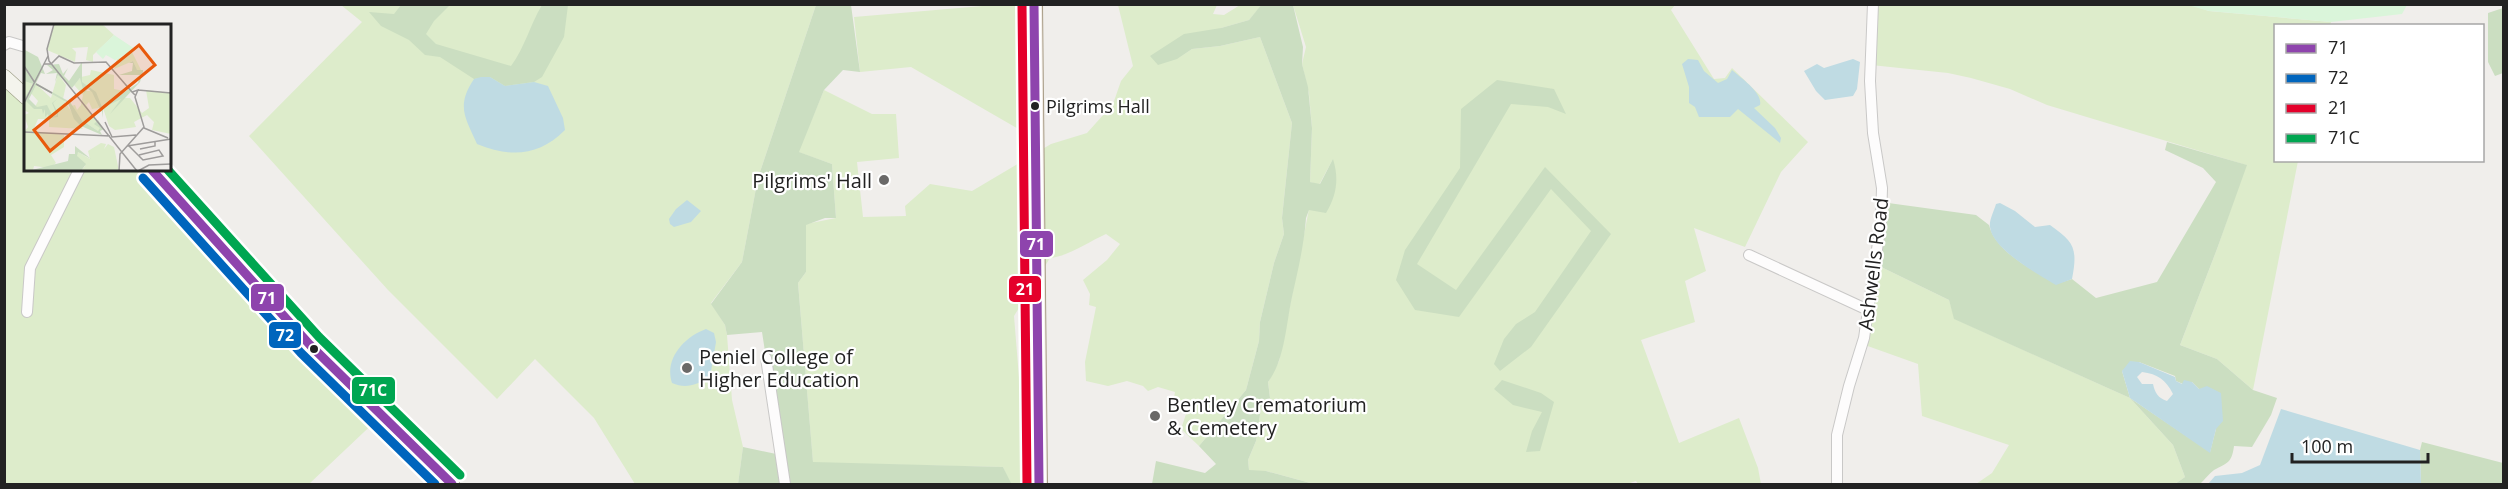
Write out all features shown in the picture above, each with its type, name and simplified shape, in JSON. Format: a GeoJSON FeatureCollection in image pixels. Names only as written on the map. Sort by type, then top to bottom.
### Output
{"type":"FeatureCollection","features":[{"type":"Feature","properties":{"kind":"main road"},"geometry":{"type":"LineString","coordinates":[[1034,4],[1039,484]]}},
{"type":"Feature","properties":{"kind":"street","name":"Ashwells Road"},"geometry":{"type":"LineString","coordinates":[[1837,484],[1837,435],[1864,338],[1881,222],[1882,188],[1873,133],[1870,81],[1873,4]]}},
{"type":"Feature","properties":{"kind":"street"},"geometry":{"type":"LineString","coordinates":[[4,45],[9,42],[24,46]]}},
{"type":"Feature","properties":{"kind":"street"},"geometry":{"type":"LineString","coordinates":[[4,77],[24,95]]}},
{"type":"Feature","properties":{"kind":"street"},"geometry":{"type":"LineString","coordinates":[[27,312],[30,268],[78,171]]}},
{"type":"Feature","properties":{"kind":"street"},"geometry":{"type":"LineString","coordinates":[[153,171],[310,345],[452,484]]}},
{"type":"Feature","properties":{"kind":"street"},"geometry":{"type":"LineString","coordinates":[[1749,255],[1868,310]]}},
{"type":"Feature","properties":{"kind":"street"},"geometry":{"type":"LineString","coordinates":[[766,358],[785,484]]}},
{"type":"Feature","properties":{"kind":"green space"},"geometry":{"type":"Polygon","coordinates":[[[1262,4],[1293,5],[1303,47],[1302,64],[1308,87],[1312,128],[1310,182],[1320,184],[1333,159],[1336,180],[1333,200],[1326,213],[1309,210],[1306,218],[1284,341],[1278,363],[1268,382],[1270,398],[1261,408],[1256,441],[1248,460],[1249,470],[1266,471],[1314,484],[1152,484],[1156,461],[1205,473],[1216,464],[1199,446],[1246,390],[1259,341],[1260,322],[1274,263],[1284,234],[1282,218],[1292,123],[1260,37],[1220,46],[1192,49],[1177,59],[1158,65],[1150,56],[1184,34],[1221,28],[1249,20],[1262,4]]]}},
{"type":"Feature","properties":{"kind":"green space"},"geometry":{"type":"Polygon","coordinates":[[[2188,4],[2209,11],[2331,22],[2330,24],[2274,24],[2274,162],[2298,162],[2253,390],[2217,359],[2180,345],[2246,165],[2047,105],[2010,89],[1971,78],[1948,73],[1871,65],[1873,5],[2188,4]]]}},
{"type":"Feature","properties":{"kind":"green space"},"geometry":{"type":"Polygon","coordinates":[[[341,5],[816,5],[758,178],[742,262],[711,303],[725,325],[727,335],[732,400],[743,447],[738,484],[635,484],[594,418],[535,359],[497,399],[388,290],[249,136],[362,22],[341,5]]]}},
{"type":"Feature","properties":{"kind":"green space"},"geometry":{"type":"Polygon","coordinates":[[[401,5],[450,5],[434,21],[426,34],[436,44],[511,66],[542,5],[568,5],[564,37],[542,77],[534,82],[505,86],[490,77],[474,79],[440,57],[425,55],[409,40],[381,26],[369,12],[394,14],[401,5]]]}},
{"type":"Feature","properties":{"kind":"green space"},"geometry":{"type":"Polygon","coordinates":[[[816,5],[851,5],[860,72],[843,70],[824,90],[799,152],[832,164],[836,218],[825,218],[806,225],[806,272],[798,283],[813,462],[1003,467],[1011,483],[738,484],[743,447],[781,455],[762,332],[727,335],[725,325],[711,304],[742,262],[758,178],[816,5]]]}},
{"type":"Feature","properties":{"kind":"green space"},"geometry":{"type":"Polygon","coordinates":[[[1018,5],[1020,130],[911,67],[860,72],[854,17],[1018,5]]]}},
{"type":"Feature","properties":{"kind":"green space"},"geometry":{"type":"Polygon","coordinates":[[[1118,5],[1217,5],[1213,14],[1224,15],[1240,5],[1262,5],[1249,20],[1221,28],[1177,59],[1192,49],[1220,46],[1260,37],[1292,123],[1282,218],[1284,234],[1274,263],[1260,322],[1259,341],[1246,390],[1199,446],[1181,429],[1186,414],[1172,408],[1175,392],[1158,387],[1148,391],[1143,386],[1127,381],[1108,386],[1086,381],[1085,362],[1096,307],[1089,305],[1090,294],[1083,280],[1107,260],[1120,244],[1106,234],[1071,252],[1050,258],[1014,316],[1024,439],[1024,484],[1010,484],[1003,467],[813,463],[798,283],[806,272],[806,224],[836,218],[832,164],[798,152],[824,90],[872,114],[896,114],[899,158],[857,162],[863,217],[906,216],[905,206],[930,184],[972,191],[1051,144],[1087,133],[1113,104],[1121,81],[1133,66],[1118,5]]]}},
{"type":"Feature","properties":{"kind":"green space"},"geometry":{"type":"Polygon","coordinates":[[[1293,5],[1675,5],[1671,10],[1714,79],[1725,78],[1732,68],[1808,142],[1781,172],[1745,247],[1694,228],[1706,271],[1685,281],[1695,322],[1641,340],[1679,443],[1739,418],[1758,468],[1761,484],[1638,484],[1636,481],[1627,484],[1314,484],[1266,471],[1249,471],[1248,460],[1256,441],[1261,408],[1270,398],[1268,382],[1279,361],[1309,209],[1333,159],[1319,185],[1310,182],[1312,128],[1309,94],[1302,64],[1306,47],[1293,5]]]}},
{"type":"Feature","properties":{"kind":"green space"},"geometry":{"type":"Polygon","coordinates":[[[2188,5],[2407,5],[2402,14],[2331,22],[2209,11],[2188,5]]]}},
{"type":"Feature","properties":{"kind":"green space"},"geometry":{"type":"Polygon","coordinates":[[[2503,8],[2503,73],[2495,76],[2488,62],[2488,13],[2503,8]]]}},
{"type":"Feature","properties":{"kind":"green space"},"geometry":{"type":"Polygon","coordinates":[[[4,72],[24,89],[24,171],[153,171],[382,415],[309,484],[5,484],[4,72]]]}},
{"type":"Feature","properties":{"kind":"green space"},"geometry":{"type":"Polygon","coordinates":[[[1497,80],[1554,89],[1566,114],[1548,107],[1511,104],[1417,264],[1456,290],[1545,167],[1611,234],[1531,347],[1500,371],[1494,364],[1504,339],[1516,324],[1535,312],[1591,231],[1551,189],[1459,317],[1415,310],[1396,280],[1405,250],[1460,168],[1461,109],[1497,80]]]}},
{"type":"Feature","properties":{"kind":"green space"},"geometry":{"type":"Polygon","coordinates":[[[2167,142],[2247,165],[2180,345],[2217,359],[2253,390],[2277,398],[2271,415],[2252,447],[2234,446],[2232,456],[2228,461],[2214,470],[2200,484],[2175,484],[2185,477],[2173,445],[2130,398],[1954,319],[1949,300],[1875,264],[1881,202],[1976,215],[1989,225],[1999,244],[2027,267],[2056,284],[2072,279],[2096,298],[2157,282],[2216,182],[2203,168],[2165,150],[2167,142]],[[2139,362],[2122,371],[2130,398],[2210,452],[2216,429],[2199,389],[2192,382],[2183,384],[2176,381],[2175,376],[2139,362]]]}},
{"type":"Feature","properties":{"kind":"green space"},"geometry":{"type":"Polygon","coordinates":[[[1875,264],[1949,300],[1955,319],[2130,398],[2173,445],[2185,477],[2175,484],[1976,484],[1992,473],[2009,445],[1922,416],[1918,364],[1862,344],[1875,264]]]}},
{"type":"Feature","properties":{"kind":"green space"},"geometry":{"type":"Polygon","coordinates":[[[1502,380],[1541,393],[1554,402],[1540,451],[1526,452],[1532,431],[1542,412],[1513,405],[1494,389],[1502,380]]]}},
{"type":"Feature","properties":{"kind":"green space"},"geometry":{"type":"Polygon","coordinates":[[[2422,442],[2503,463],[2503,484],[2421,484],[2420,450],[2422,442]]]}},
{"type":"Feature","properties":{"kind":"water"},"geometry":{"type":"Polygon","coordinates":[[[1688,59],[1698,60],[1704,71],[1718,83],[1727,79],[1732,70],[1746,81],[1760,100],[1760,105],[1754,108],[1775,128],[1781,138],[1780,143],[1738,109],[1730,117],[1699,117],[1695,107],[1689,103],[1689,87],[1682,64],[1688,59]]]}},
{"type":"Feature","properties":{"kind":"water"},"geometry":{"type":"Polygon","coordinates":[[[1853,59],[1860,62],[1857,89],[1853,96],[1825,100],[1816,91],[1804,71],[1817,64],[1824,68],[1853,59]]]}},
{"type":"Feature","properties":{"kind":"water"},"geometry":{"type":"Polygon","coordinates":[[[490,77],[505,86],[534,82],[548,86],[563,118],[565,130],[545,145],[524,152],[501,151],[477,144],[466,119],[464,104],[468,88],[474,79],[490,77]]]}},
{"type":"Feature","properties":{"kind":"water"},"geometry":{"type":"Polygon","coordinates":[[[687,200],[701,211],[691,222],[674,227],[670,224],[669,219],[687,200]]]}},
{"type":"Feature","properties":{"kind":"water"},"geometry":{"type":"Polygon","coordinates":[[[2000,203],[2015,211],[2035,227],[2050,225],[2069,241],[2074,253],[2072,279],[2056,285],[2017,260],[1999,244],[1990,224],[1996,204],[2000,203]]]}},
{"type":"Feature","properties":{"kind":"water"},"geometry":{"type":"Polygon","coordinates":[[[706,329],[714,333],[716,342],[710,377],[691,385],[682,386],[672,383],[670,374],[673,357],[690,337],[706,329]]]}},
{"type":"Feature","properties":{"kind":"water"},"geometry":{"type":"Polygon","coordinates":[[[2130,361],[2139,362],[2175,377],[2176,381],[2182,384],[2184,380],[2192,382],[2199,389],[2207,386],[2221,393],[2223,421],[2216,429],[2210,453],[2130,398],[2122,371],[2130,361]],[[2142,372],[2137,377],[2142,384],[2153,384],[2157,395],[2167,401],[2173,394],[2167,385],[2161,378],[2142,372]]]}},
{"type":"Feature","properties":{"kind":"water"},"geometry":{"type":"Polygon","coordinates":[[[2281,409],[2420,450],[2421,484],[2208,484],[2215,476],[2242,473],[2260,465],[2281,409]]]}},
{"type":"Feature","properties":{"kind":"transit line","name":"21"},"geometry":{"type":"LineString","coordinates":[[1022,4],[1027,484]]}},
{"type":"Feature","properties":{"kind":"transit line","name":"71"},"geometry":{"type":"LineString","coordinates":[[1034,4],[1039,484]]}},
{"type":"Feature","properties":{"kind":"transit line","name":"71"},"geometry":{"type":"LineString","coordinates":[[153,171],[310,345],[452,484]]}},
{"type":"Feature","properties":{"kind":"transit line","name":"71C"},"geometry":{"type":"LineString","coordinates":[[169,171],[319,337],[460,475]]}},
{"type":"Feature","properties":{"kind":"transit line","name":"72"},"geometry":{"type":"LineString","coordinates":[[143,178],[301,353],[435,484]]}},
{"type":"Feature","properties":{"kind":"place","name":"Pilgrims Hall"},"geometry":{"type":"Point","coordinates":[1035,106]}},
{"type":"Feature","properties":{"kind":"place","name":"Pilgrims' Hall"},"geometry":{"type":"Point","coordinates":[884,180]}},
{"type":"Feature","properties":{"kind":"place","name":"Peniel College of Higher Education"},"geometry":{"type":"Point","coordinates":[687,368]}},
{"type":"Feature","properties":{"kind":"place","name":"Bentley Crematorium & Cemetery"},"geometry":{"type":"Point","coordinates":[1155,416]}}]}
